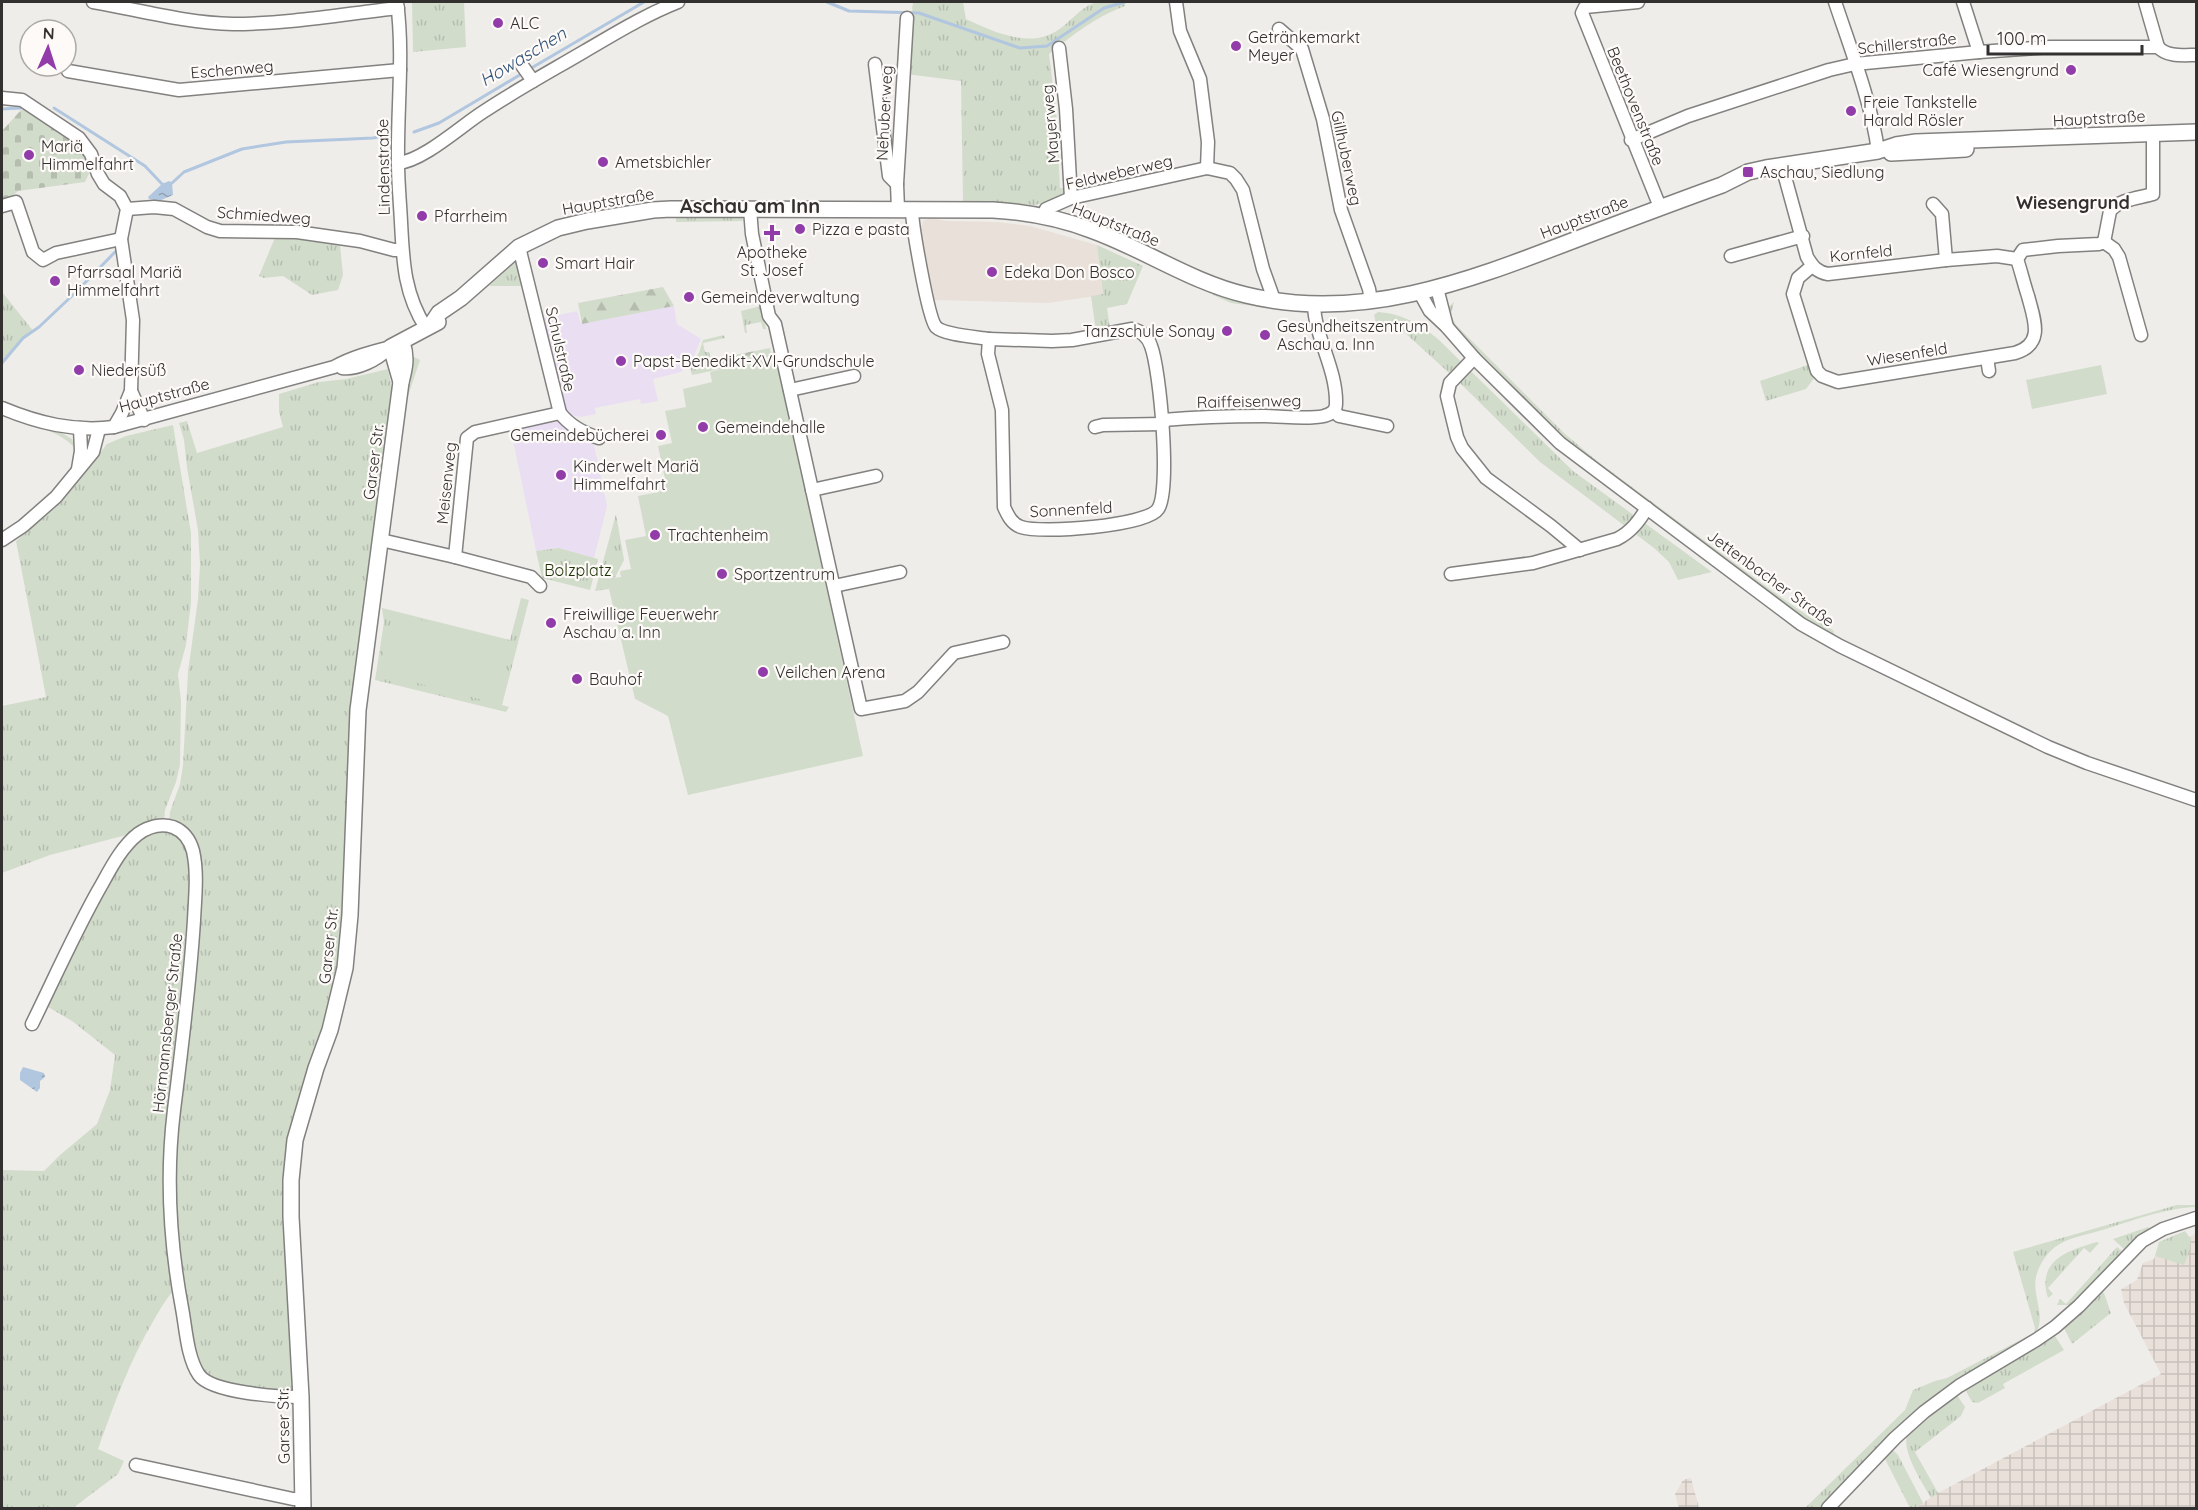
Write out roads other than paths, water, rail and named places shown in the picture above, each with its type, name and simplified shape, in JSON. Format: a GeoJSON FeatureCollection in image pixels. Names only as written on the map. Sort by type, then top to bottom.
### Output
{"type":"FeatureCollection","features":[{"type":"Feature","properties":{"kind":"main road","name":"Hauptstraße"},"geometry":{"type":"LineString","coordinates":[[394,346],[428,326],[439,313],[461,298],[519,247],[558,228],[653,210],[993,210],[1043,216],[1099,233],[1217,286],[1272,300],[1314,305],[1371,301],[1420,293],[1492,271],[1722,185],[1760,178],[1782,166],[1809,160],[1878,151],[1916,142],[2196,132]]}},
{"type":"Feature","properties":{"kind":"main road","name":"Garser Str."},"geometry":{"type":"LineString","coordinates":[[303,1504],[301,1397],[291,1180],[295,1140],[316,1068],[330,1030],[345,968],[350,915],[358,710],[406,357],[394,346]]}},
{"type":"Feature","properties":{"kind":"street"},"geometry":{"type":"LineString","coordinates":[[93,2],[194,21],[231,24],[258,24],[398,4]]}},
{"type":"Feature","properties":{"kind":"street"},"geometry":{"type":"LineString","coordinates":[[398,163],[410,160],[435,146],[531,78],[646,15],[678,2]]}},
{"type":"Feature","properties":{"kind":"street","name":"Beethovenstraße"},"geometry":{"type":"LineString","coordinates":[[1638,2],[1585,7],[1582,10],[1583,18],[1631,140],[1660,207]]}},
{"type":"Feature","properties":{"kind":"street"},"geometry":{"type":"LineString","coordinates":[[1835,2],[1855,64],[1878,151]]}},
{"type":"Feature","properties":{"kind":"street"},"geometry":{"type":"LineString","coordinates":[[1963,2],[1979,52]]}},
{"type":"Feature","properties":{"kind":"street"},"geometry":{"type":"LineString","coordinates":[[2145,2],[2157,46]]}},
{"type":"Feature","properties":{"kind":"street","name":"Lindenstraße"},"geometry":{"type":"LineString","coordinates":[[398,4],[400,70],[398,163],[402,250],[409,297],[415,312],[428,326]]}},
{"type":"Feature","properties":{"kind":"street"},"geometry":{"type":"LineString","coordinates":[[1177,5],[1180,31],[1200,80],[1208,142],[1207,168],[1230,173],[1243,190],[1272,300]]}},
{"type":"Feature","properties":{"kind":"street","name":"Nehuberweg"},"geometry":{"type":"LineString","coordinates":[[905,209],[897,184],[907,18]]}},
{"type":"Feature","properties":{"kind":"street","name":"Gillhuberweg"},"geometry":{"type":"LineString","coordinates":[[1278,29],[1302,49],[1323,119],[1341,210],[1369,289],[1371,301]]}},
{"type":"Feature","properties":{"kind":"street","name":"Schillerstraße"},"geometry":{"type":"LineString","coordinates":[[1631,140],[1700,112],[1829,70],[1855,64],[2060,47],[2157,46],[2165,53],[2172,55],[2196,55]]}},
{"type":"Feature","properties":{"kind":"street","name":"Mayerweg"},"geometry":{"type":"LineString","coordinates":[[1059,48],[1066,109],[1071,198]]}},
{"type":"Feature","properties":{"kind":"street"},"geometry":{"type":"LineString","coordinates":[[521,64],[531,78]]}},
{"type":"Feature","properties":{"kind":"street"},"geometry":{"type":"LineString","coordinates":[[875,64],[889,176],[897,184]]}},
{"type":"Feature","properties":{"kind":"street","name":"Eschenweg"},"geometry":{"type":"LineString","coordinates":[[78,73],[179,90],[400,70]]}},
{"type":"Feature","properties":{"kind":"street"},"geometry":{"type":"LineString","coordinates":[[2,98],[22,100],[80,138],[91,154],[104,184],[120,196],[127,209],[121,239],[133,320],[131,391],[114,427]]}},
{"type":"Feature","properties":{"kind":"street"},"geometry":{"type":"LineString","coordinates":[[2141,335],[2120,257],[2104,242],[2110,211],[2113,207],[2119,203],[2153,194],[2152,133]]}},
{"type":"Feature","properties":{"kind":"street","name":"Kornfeld"},"geometry":{"type":"LineString","coordinates":[[1782,166],[1808,257],[1812,266],[1819,272],[1828,274],[1997,256],[2017,259],[2023,250],[2104,242]]}},
{"type":"Feature","properties":{"kind":"street","name":"Feldweberweg"},"geometry":{"type":"LineString","coordinates":[[1043,216],[1046,209],[1071,198],[1207,168]]}},
{"type":"Feature","properties":{"kind":"street"},"geometry":{"type":"LineString","coordinates":[[2,206],[16,202],[33,252],[43,260],[56,253],[121,239]]}},
{"type":"Feature","properties":{"kind":"street"},"geometry":{"type":"LineString","coordinates":[[1933,204],[1942,214],[1946,260]]}},
{"type":"Feature","properties":{"kind":"street","name":"Schmiedweg"},"geometry":{"type":"LineString","coordinates":[[127,209],[154,207],[174,209],[207,227],[220,231],[297,232],[402,250]]}},
{"type":"Feature","properties":{"kind":"street"},"geometry":{"type":"LineString","coordinates":[[750,209],[752,234],[769,316],[775,324],[861,709],[905,701],[918,692],[954,653],[1003,642]]}},
{"type":"Feature","properties":{"kind":"street","name":"Sonnenfeld"},"geometry":{"type":"LineString","coordinates":[[905,209],[933,322],[944,332],[989,339],[1052,341],[1072,340],[1123,330],[1139,331],[1144,334],[1151,346],[1163,422],[1163,492],[1159,508],[1155,513],[1139,520],[1054,529],[1019,527],[1010,520],[1004,507],[1002,410],[988,354],[989,339]]}},
{"type":"Feature","properties":{"kind":"street"},"geometry":{"type":"LineString","coordinates":[[1731,256],[1803,236]]}},
{"type":"Feature","properties":{"kind":"street","name":"Schulstraße"},"geometry":{"type":"LineString","coordinates":[[519,247],[560,413],[571,425],[586,434],[599,438]]}},
{"type":"Feature","properties":{"kind":"street","name":"Wiesenfeld"},"geometry":{"type":"LineString","coordinates":[[1812,266],[1797,278],[1793,294],[1813,361],[1822,376],[1838,382],[2022,351],[2031,342],[2036,332],[2017,259]]}},
{"type":"Feature","properties":{"kind":"street","name":"Jettenbacher Straße"},"geometry":{"type":"LineString","coordinates":[[1437,288],[1447,327]]}},
{"type":"Feature","properties":{"kind":"street","name":"Jettenbacher Straße"},"geometry":{"type":"LineString","coordinates":[[1420,293],[1430,312],[1560,443],[1820,636],[2048,747],[2087,763],[2196,800]]}},
{"type":"Feature","properties":{"kind":"street"},"geometry":{"type":"LineString","coordinates":[[1314,305],[1316,321],[1324,343],[1333,382],[1336,406],[1334,411],[1339,416],[1387,426]]}},
{"type":"Feature","properties":{"kind":"street","name":"Hauptstraße"},"geometry":{"type":"LineString","coordinates":[[2,408],[53,425],[99,429],[114,427],[334,367],[375,350],[394,346]]}},
{"type":"Feature","properties":{"kind":"street"},"geometry":{"type":"LineString","coordinates":[[1474,358],[1450,383],[1447,396],[1456,437],[1462,448],[1486,478],[1580,550]]}},
{"type":"Feature","properties":{"kind":"street"},"geometry":{"type":"LineString","coordinates":[[1987,358],[1989,371]]}},
{"type":"Feature","properties":{"kind":"street"},"geometry":{"type":"LineString","coordinates":[[790,390],[854,376]]}},
{"type":"Feature","properties":{"kind":"street"},"geometry":{"type":"LineString","coordinates":[[131,391],[144,420]]}},
{"type":"Feature","properties":{"kind":"street","name":"Raiffeisenweg"},"geometry":{"type":"LineString","coordinates":[[1163,422],[1220,416],[1310,417],[1327,415],[1334,411]]}},
{"type":"Feature","properties":{"kind":"street","name":"Meisenweg"},"geometry":{"type":"LineString","coordinates":[[455,557],[467,438],[475,432],[560,413]]}},
{"type":"Feature","properties":{"kind":"street"},"geometry":{"type":"LineString","coordinates":[[1095,427],[1163,422]]}},
{"type":"Feature","properties":{"kind":"street"},"geometry":{"type":"LineString","coordinates":[[78,469],[81,452],[80,428]]}},
{"type":"Feature","properties":{"kind":"street"},"geometry":{"type":"LineString","coordinates":[[2,540],[42,511],[93,452],[99,429]]}},
{"type":"Feature","properties":{"kind":"street"},"geometry":{"type":"LineString","coordinates":[[812,490],[876,476]]}},
{"type":"Feature","properties":{"kind":"street"},"geometry":{"type":"LineString","coordinates":[[1451,574],[1533,563],[1580,550],[1627,534],[1647,508]]}},
{"type":"Feature","properties":{"kind":"street"},"geometry":{"type":"LineString","coordinates":[[381,540],[531,577],[540,586]]}},
{"type":"Feature","properties":{"kind":"street"},"geometry":{"type":"LineString","coordinates":[[834,586],[900,572]]}},
{"type":"Feature","properties":{"kind":"street","name":"Hörmannsberger Straße"},"geometry":{"type":"LineString","coordinates":[[32,1024],[81,922],[123,851],[136,836],[157,826],[167,825],[186,836],[195,864],[195,897],[189,981],[174,1113],[170,1210],[178,1288],[193,1365],[201,1378],[209,1384],[247,1393],[301,1397]]}},
{"type":"Feature","properties":{"kind":"street"},"geometry":{"type":"LineString","coordinates":[[1828,1509],[1895,1438],[1924,1412],[1959,1386],[2055,1327],[2079,1306],[2142,1241],[2163,1229],[2196,1218]]}},
{"type":"Feature","properties":{"kind":"street"},"geometry":{"type":"LineString","coordinates":[[136,1465],[293,1499],[303,1504]]}},
{"type":"Feature","properties":{"kind":"water"},"geometry":{"type":"Polygon","coordinates":[[[169,181],[172,183],[173,195],[159,201],[149,199],[148,197],[162,184],[169,181]]]}},
{"type":"Feature","properties":{"kind":"water"},"geometry":{"type":"Polygon","coordinates":[[[23,1067],[44,1073],[45,1077],[40,1081],[40,1088],[37,1092],[20,1080],[23,1067]]]}},
{"type":"Feature","properties":{"kind":"waterway","name":"Howaschen"},"geometry":{"type":"LineString","coordinates":[[528,70],[644,2]]}},
{"type":"Feature","properties":{"kind":"waterway","name":"Howaschen"},"geometry":{"type":"LineString","coordinates":[[827,2],[849,11],[919,13],[1020,48],[1047,46],[1104,8],[1125,2]]}},
{"type":"Feature","properties":{"kind":"waterway","name":"Howaschen"},"geometry":{"type":"LineString","coordinates":[[414,132],[439,123],[523,73]]}},
{"type":"Feature","properties":{"kind":"waterway"},"geometry":{"type":"LineString","coordinates":[[2,109],[21,108]]}},
{"type":"Feature","properties":{"kind":"waterway","name":"Howaschen"},"geometry":{"type":"LineString","coordinates":[[54,108],[145,166],[162,184],[166,185],[172,183],[184,172],[242,149],[286,142],[373,138],[389,135]]}},
{"type":"Feature","properties":{"kind":"waterway"},"geometry":{"type":"LineString","coordinates":[[2,363],[23,338],[39,327],[116,251]]}},
{"type":"Feature","properties":{"kind":"place","name":"ALC"},"geometry":{"type":"Point","coordinates":[498,23]}},
{"type":"Feature","properties":{"kind":"place","name":"Getränkemarkt Meyer"},"geometry":{"type":"Point","coordinates":[1236,46]}},
{"type":"Feature","properties":{"kind":"place","name":"Café Wiesengrund"},"geometry":{"type":"Point","coordinates":[2071,70]}},
{"type":"Feature","properties":{"kind":"place","name":"Freie Tankstelle Harald Rösler"},"geometry":{"type":"Point","coordinates":[1851,111]}},
{"type":"Feature","properties":{"kind":"place","name":"Mariä Himmelfahrt"},"geometry":{"type":"Point","coordinates":[29,155]}},
{"type":"Feature","properties":{"kind":"place","name":"Ametsbichler"},"geometry":{"type":"Point","coordinates":[603,162]}},
{"type":"Feature","properties":{"kind":"place","name":"Aschau, Siedlung"},"geometry":{"type":"Point","coordinates":[1748,172]}},
{"type":"Feature","properties":{"kind":"place","name":"Pfarrheim"},"geometry":{"type":"Point","coordinates":[422,216]}},
{"type":"Feature","properties":{"kind":"place","name":"Pizza e pasta"},"geometry":{"type":"Point","coordinates":[800,229]}},
{"type":"Feature","properties":{"kind":"place","name":"Apotheke St. Josef"},"geometry":{"type":"Point","coordinates":[772,233]}},
{"type":"Feature","properties":{"kind":"place","name":"Smart Hair"},"geometry":{"type":"Point","coordinates":[543,263]}},
{"type":"Feature","properties":{"kind":"place","name":"Edeka Don Bosco"},"geometry":{"type":"Point","coordinates":[992,272]}},
{"type":"Feature","properties":{"kind":"place","name":"Pfarrsaal Mariä Himmelfahrt"},"geometry":{"type":"Point","coordinates":[55,281]}},
{"type":"Feature","properties":{"kind":"place","name":"Gemeindeverwaltung"},"geometry":{"type":"Point","coordinates":[689,297]}},
{"type":"Feature","properties":{"kind":"place","name":"Tanzschule Sonay"},"geometry":{"type":"Point","coordinates":[1227,331]}},
{"type":"Feature","properties":{"kind":"place","name":"Gesundheitszentrum Aschau a. Inn"},"geometry":{"type":"Point","coordinates":[1265,335]}},
{"type":"Feature","properties":{"kind":"place","name":"Papst-Benedikt-XVI-Grundschule"},"geometry":{"type":"Point","coordinates":[621,361]}},
{"type":"Feature","properties":{"kind":"place","name":"Niedersüß"},"geometry":{"type":"Point","coordinates":[79,370]}},
{"type":"Feature","properties":{"kind":"place","name":"Gemeindehalle"},"geometry":{"type":"Point","coordinates":[703,427]}},
{"type":"Feature","properties":{"kind":"place","name":"Gemeindebücherei"},"geometry":{"type":"Point","coordinates":[661,435]}},
{"type":"Feature","properties":{"kind":"place","name":"Kinderwelt Mariä Himmelfahrt"},"geometry":{"type":"Point","coordinates":[561,475]}},
{"type":"Feature","properties":{"kind":"place","name":"Trachtenheim"},"geometry":{"type":"Point","coordinates":[655,535]}},
{"type":"Feature","properties":{"kind":"place","name":"Sportzentrum"},"geometry":{"type":"Point","coordinates":[722,574]}},
{"type":"Feature","properties":{"kind":"place","name":"Freiwillige Feuerwehr Aschau a. Inn"},"geometry":{"type":"Point","coordinates":[551,623]}},
{"type":"Feature","properties":{"kind":"place","name":"Veilchen Arena"},"geometry":{"type":"Point","coordinates":[763,672]}},
{"type":"Feature","properties":{"kind":"place","name":"Bauhof"},"geometry":{"type":"Point","coordinates":[577,679]}},
{"type":"Feature","properties":{"kind":"district","name":"Wiesengrund"},"geometry":{"type":"Point","coordinates":[2073,203]}},
{"type":"Feature","properties":{"kind":"district","name":"Aschau am Inn"},"geometry":{"type":"Point","coordinates":[750,206]}},
{"type":"Feature","properties":{"kind":"park label","name":"Bolzplatz"},"geometry":{"type":"Point","coordinates":[578,570]}}]}
